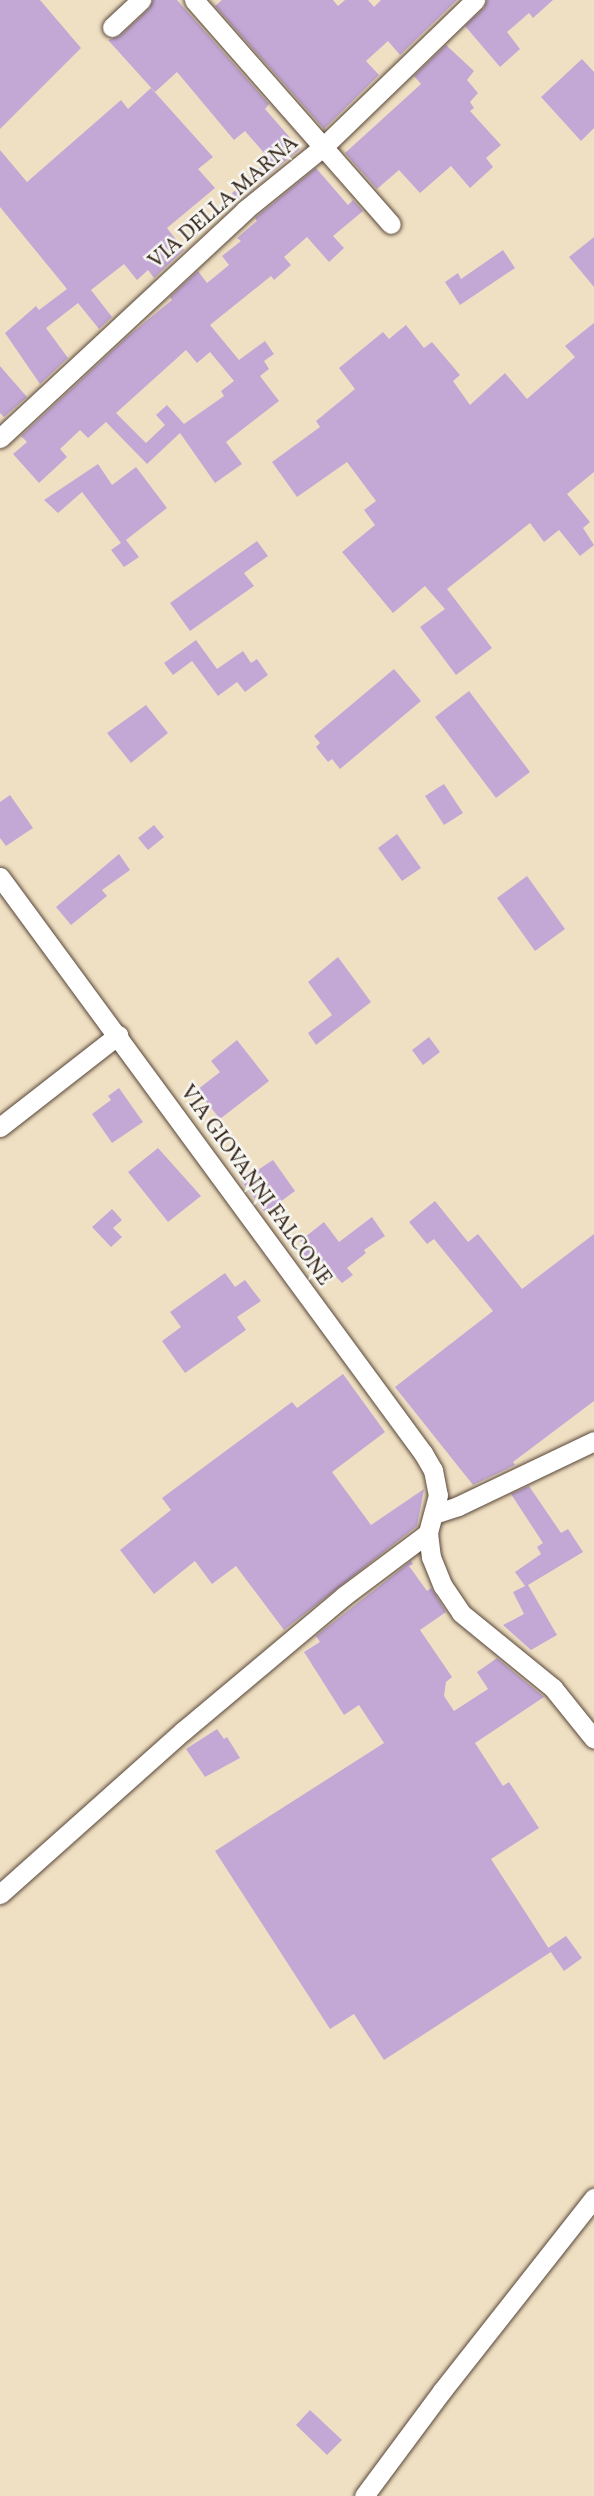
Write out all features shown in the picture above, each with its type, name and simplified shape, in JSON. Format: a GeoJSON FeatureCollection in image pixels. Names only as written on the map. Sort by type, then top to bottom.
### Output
{"type":"FeatureCollection","features":[{"type":"Feature","properties":{"kind":"street"},"geometry":{"type":"LineString","coordinates":[[111,27],[141,0]]}},
{"type":"Feature","properties":{"kind":"street"},"geometry":{"type":"LineString","coordinates":[[194,0],[391,224]]}},
{"type":"Feature","properties":{"kind":"street","name":"VIA DELLA MARNA"},"geometry":{"type":"LineString","coordinates":[[0,438],[245,211],[324,146],[475,0]]}},
{"type":"Feature","properties":{"kind":"street","name":"VIA GIOVANNI FALCONE"},"geometry":{"type":"LineString","coordinates":[[0,877],[423,1453],[433,1470],[438,1495],[428,1533]]}},
{"type":"Feature","properties":{"kind":"street"},"geometry":{"type":"LineString","coordinates":[[0,1127],[118,1035]]}},
{"type":"Feature","properties":{"kind":"street"},"geometry":{"type":"LineString","coordinates":[[434,1514],[458,1506],[594,1441]]}},
{"type":"Feature","properties":{"kind":"street"},"geometry":{"type":"LineString","coordinates":[[0,1894],[183,1731],[344,1595],[428,1533],[431,1557],[443,1586],[461,1613],[553,1688],[594,1739]]}},
{"type":"Feature","properties":{"kind":"street"},"geometry":{"type":"LineString","coordinates":[[364,2496],[442,2391],[594,2198]]}},
{"type":"Feature","properties":{"kind":"building"},"geometry":{"type":"Polygon","coordinates":[[[0,0],[40,0],[81,48],[0,129],[0,0]]]}},
{"type":"Feature","properties":{"kind":"building"},"geometry":{"type":"Polygon","coordinates":[[[153,0],[177,0],[269,104],[265,109],[300,149],[238,200],[232,193],[263,165],[258,160],[265,154],[245,131],[234,140],[177,72],[155,92],[108,40],[120,36],[149,9],[153,0]]]}},
{"type":"Feature","properties":{"kind":"building"},"geometry":{"type":"Polygon","coordinates":[[[222,0],[333,0],[338,6],[345,0],[368,0],[374,7],[381,0],[457,0],[400,55],[388,41],[366,61],[379,75],[324,129],[215,6],[222,0]]]}},
{"type":"Feature","properties":{"kind":"building"},"geometry":{"type":"Polygon","coordinates":[[[487,0],[553,0],[533,18],[529,13],[507,32],[520,49],[500,67],[465,26],[484,8],[487,0]]]}},
{"type":"Feature","properties":{"kind":"building"},"geometry":{"type":"Polygon","coordinates":[[[446,45],[474,71],[467,80],[478,93],[470,102],[474,108],[470,111],[501,145],[486,158],[493,167],[470,188],[451,166],[420,193],[399,170],[377,189],[345,153],[421,84],[414,76],[446,45]]]}},
{"type":"Feature","properties":{"kind":"building"},"geometry":{"type":"Polygon","coordinates":[[[582,59],[594,72],[594,128],[581,141],[541,97],[582,59]]]}},
{"type":"Feature","properties":{"kind":"building"},"geometry":{"type":"Polygon","coordinates":[[[151,88],[213,157],[198,169],[215,188],[167,228],[184,250],[154,278],[148,270],[137,280],[124,264],[91,290],[112,317],[99,329],[78,303],[46,328],[68,358],[40,384],[5,333],[36,306],[39,310],[67,289],[0,207],[0,150],[27,182],[121,100],[128,109],[151,88]]]}},
{"type":"Feature","properties":{"kind":"building"},"geometry":{"type":"Polygon","coordinates":[[[316,168],[348,205],[353,200],[363,211],[333,236],[344,248],[329,262],[307,237],[284,257],[291,265],[274,280],[271,276],[210,325],[239,360],[265,341],[274,354],[264,361],[269,369],[260,376],[279,401],[226,442],[242,464],[215,483],[180,433],[147,464],[106,422],[88,438],[80,430],[60,449],[67,457],[39,483],[13,454],[27,442],[21,436],[127,337],[172,300],[170,297],[198,271],[207,283],[229,265],[222,256],[241,241],[237,238],[257,221],[255,218],[316,168]],[[186,350],[116,413],[146,443],[165,425],[156,415],[167,405],[184,424],[224,396],[221,391],[234,381],[210,352],[197,363],[186,350]]]}},
{"type":"Feature","properties":{"kind":"building"},"geometry":{"type":"Polygon","coordinates":[[[594,237],[594,287],[569,257],[594,237]]]}},
{"type":"Feature","properties":{"kind":"building"},"geometry":{"type":"Polygon","coordinates":[[[503,250],[515,268],[460,305],[445,282],[458,273],[461,279],[503,250]]]}},
{"type":"Feature","properties":{"kind":"building"},"geometry":{"type":"Polygon","coordinates":[[[594,323],[594,472],[567,494],[590,522],[583,528],[594,545],[580,556],[559,530],[544,542],[530,523],[447,589],[492,648],[456,675],[420,627],[445,609],[425,586],[393,613],[342,552],[375,525],[364,510],[376,501],[347,462],[297,497],[272,462],[320,427],[316,421],[355,389],[339,368],[383,332],[389,339],[406,325],[424,348],[432,342],[460,375],[453,381],[470,405],[505,373],[527,399],[575,357],[565,346],[594,323]]]}},
{"type":"Feature","properties":{"kind":"building"},"geometry":{"type":"Polygon","coordinates":[[[0,366],[27,397],[4,417],[0,413],[0,366]]]}},
{"type":"Feature","properties":{"kind":"building"},"geometry":{"type":"Polygon","coordinates":[[[98,464],[112,485],[136,467],[167,508],[126,540],[139,557],[124,567],[111,550],[121,543],[82,492],[58,513],[44,500],[98,464]]]}},
{"type":"Feature","properties":{"kind":"building"},"geometry":{"type":"Polygon","coordinates":[[[257,541],[268,556],[244,573],[254,586],[190,631],[170,603],[257,541]]]}},
{"type":"Feature","properties":{"kind":"building"},"geometry":{"type":"Polygon","coordinates":[[[196,640],[217,669],[243,651],[251,663],[257,659],[268,675],[245,692],[237,682],[218,696],[192,661],[173,675],[164,663],[196,640]]]}},
{"type":"Feature","properties":{"kind":"building"},"geometry":{"type":"Polygon","coordinates":[[[394,669],[421,701],[340,769],[332,759],[328,762],[316,747],[320,743],[314,736],[394,669]]]}},
{"type":"Feature","properties":{"kind":"building"},"geometry":{"type":"Polygon","coordinates":[[[469,691],[530,772],[496,798],[435,717],[469,691]]]}},
{"type":"Feature","properties":{"kind":"building"},"geometry":{"type":"Polygon","coordinates":[[[146,705],[168,733],[131,763],[107,733],[146,705]]]}},
{"type":"Feature","properties":{"kind":"building"},"geometry":{"type":"Polygon","coordinates":[[[444,784],[463,813],[444,825],[425,796],[444,784]]]}},
{"type":"Feature","properties":{"kind":"building"},"geometry":{"type":"Polygon","coordinates":[[[10,795],[33,828],[6,846],[0,838],[0,802],[10,795]]]}},
{"type":"Feature","properties":{"kind":"building"},"geometry":{"type":"Polygon","coordinates":[[[154,825],[164,837],[148,850],[138,838],[154,825]]]}},
{"type":"Feature","properties":{"kind":"building"},"geometry":{"type":"Polygon","coordinates":[[[397,834],[421,868],[402,881],[378,848],[397,834]]]}},
{"type":"Feature","properties":{"kind":"building"},"geometry":{"type":"Polygon","coordinates":[[[119,854],[130,870],[102,890],[107,896],[71,925],[56,907],[119,854]]]}},
{"type":"Feature","properties":{"kind":"building"},"geometry":{"type":"Polygon","coordinates":[[[527,876],[565,929],[535,951],[497,898],[527,876]]]}},
{"type":"Feature","properties":{"kind":"building"},"geometry":{"type":"Polygon","coordinates":[[[338,957],[371,1002],[316,1045],[308,1033],[332,1015],[308,982],[338,957]]]}},
{"type":"Feature","properties":{"kind":"building"},"geometry":{"type":"Polygon","coordinates":[[[429,1037],[440,1052],[423,1065],[412,1050],[429,1037]]]}},
{"type":"Feature","properties":{"kind":"building"},"geometry":{"type":"Polygon","coordinates":[[[237,1040],[269,1081],[220,1119],[197,1090],[220,1072],[211,1061],[237,1040]]]}},
{"type":"Feature","properties":{"kind":"building"},"geometry":{"type":"Polygon","coordinates":[[[119,1088],[143,1122],[112,1143],[92,1114],[111,1100],[108,1096],[119,1088]]]}},
{"type":"Feature","properties":{"kind":"building"},"geometry":{"type":"Polygon","coordinates":[[[158,1148],[201,1196],[168,1222],[128,1172],[158,1148]]]}},
{"type":"Feature","properties":{"kind":"building"},"geometry":{"type":"Polygon","coordinates":[[[273,1160],[295,1191],[265,1213],[241,1181],[273,1160]]]}},
{"type":"Feature","properties":{"kind":"building"},"geometry":{"type":"Polygon","coordinates":[[[435,1201],[468,1242],[478,1234],[522,1289],[594,1234],[594,1401],[513,1462],[515,1465],[473,1485],[395,1387],[493,1311],[434,1239],[427,1244],[409,1222],[435,1201]]]}},
{"type":"Feature","properties":{"kind":"building"},"geometry":{"type":"Polygon","coordinates":[[[112,1209],[122,1220],[113,1228],[122,1237],[111,1247],[92,1227],[112,1209]]]}},
{"type":"Feature","properties":{"kind":"building"},"geometry":{"type":"Polygon","coordinates":[[[372,1217],[385,1236],[364,1250],[366,1253],[347,1268],[353,1275],[342,1283],[318,1258],[310,1263],[301,1250],[305,1247],[300,1241],[324,1222],[339,1242],[372,1217]]]}},
{"type":"Feature","properties":{"kind":"building"},"geometry":{"type":"Polygon","coordinates":[[[225,1273],[235,1287],[245,1280],[261,1301],[237,1317],[246,1330],[185,1373],[162,1341],[181,1327],[170,1312],[225,1273]]]}},
{"type":"Feature","properties":{"kind":"building"},"geometry":{"type":"Polygon","coordinates":[[[343,1374],[385,1432],[332,1472],[371,1525],[424,1489],[417,1526],[284,1630],[236,1566],[212,1584],[195,1561],[154,1594],[120,1550],[171,1510],[162,1498],[292,1402],[297,1408],[343,1374]]]}},
{"type":"Feature","properties":{"kind":"building"},"geometry":{"type":"Polygon","coordinates":[[[529,1486],[561,1533],[568,1529],[583,1552],[528,1585],[557,1635],[531,1650],[503,1625],[524,1614],[513,1592],[525,1586],[515,1572],[541,1554],[537,1547],[543,1543],[511,1494],[529,1486]]]}},
{"type":"Feature","properties":{"kind":"building"},"geometry":{"type":"Polygon","coordinates":[[[411,1561],[413,1564],[409,1566],[427,1591],[431,1588],[446,1612],[420,1630],[452,1677],[446,1682],[444,1696],[454,1711],[488,1689],[477,1672],[497,1658],[544,1697],[475,1743],[503,1786],[509,1782],[539,1828],[491,1859],[551,1952],[384,2060],[354,2014],[330,2029],[215,1851],[384,1743],[359,1705],[344,1715],[304,1652],[320,1642],[316,1636],[411,1561]]]}},
{"type":"Feature","properties":{"kind":"building"},"geometry":{"type":"Polygon","coordinates":[[[217,1729],[224,1739],[227,1737],[240,1758],[205,1777],[186,1749],[217,1729]]]}},
{"type":"Feature","properties":{"kind":"building"},"geometry":{"type":"Polygon","coordinates":[[[566,1936],[582,1958],[564,1971],[548,1948],[566,1936]]]}},
{"type":"Feature","properties":{"kind":"building"},"geometry":{"type":"Polygon","coordinates":[[[310,2410],[342,2440],[327,2455],[296,2425],[310,2410]]]}}]}
